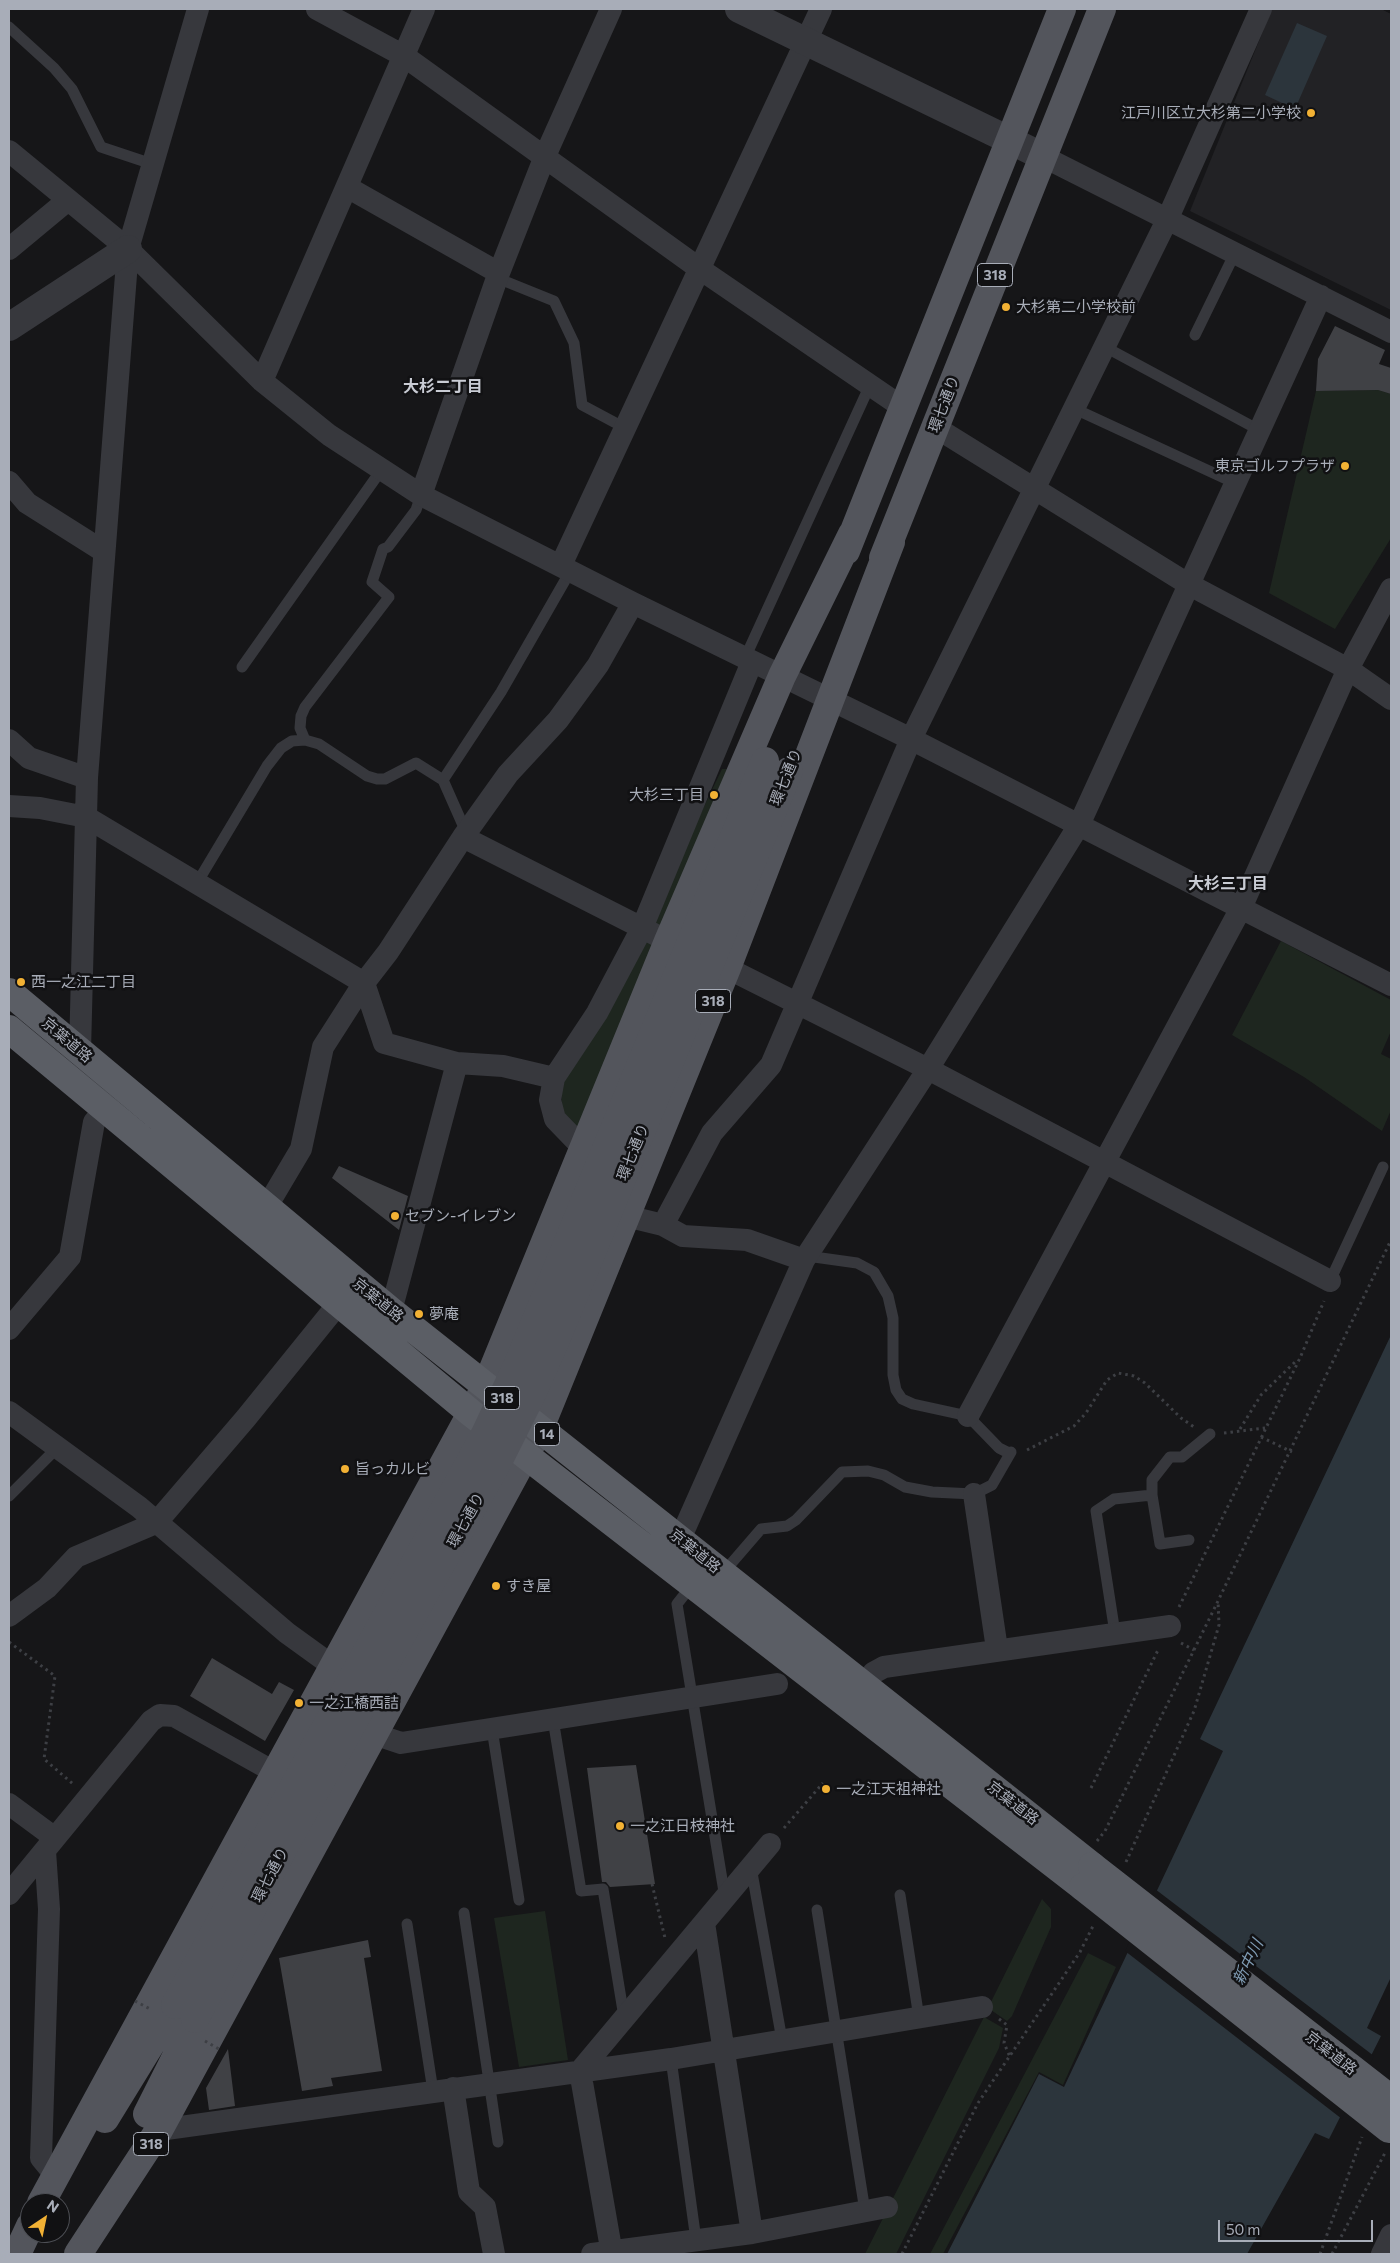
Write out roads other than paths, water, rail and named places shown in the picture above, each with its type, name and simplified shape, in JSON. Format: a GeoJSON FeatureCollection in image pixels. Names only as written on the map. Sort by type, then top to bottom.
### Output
{"type":"FeatureCollection","features":[{"type":"Feature","properties":{"kind":"highway","name":"京葉道路"},"geometry":{"type":"LineString","coordinates":[[9,992],[391,1311],[865,1686],[1086,1870],[1384,2134]]}},
{"type":"Feature","properties":{"kind":"highway","name":"京葉道路"},"geometry":{"type":"LineString","coordinates":[[9,1029],[471,1413],[525,1455],[692,1584],[1086,1870],[1391,2099]]}},
{"type":"Feature","properties":{"kind":"main road","name":"318"},"geometry":{"type":"LineString","coordinates":[[77,2254],[159,2130],[540,1428],[727,968],[852,534],[1062,9]]}},
{"type":"Feature","properties":{"kind":"main road","name":"環七通り"},"geometry":{"type":"LineString","coordinates":[[77,2254],[185,2012],[485,1434],[524,1349],[777,766],[808,688],[890,542],[1102,9]]}},
{"type":"Feature","properties":{"kind":"main road"},"geometry":{"type":"LineString","coordinates":[[46,2193],[486,1386],[668,941],[808,688]]}},
{"type":"Feature","properties":{"kind":"main road","name":"環七通り"},"geometry":{"type":"LineString","coordinates":[[59,2193],[185,2012]]}},
{"type":"Feature","properties":{"kind":"main road"},"geometry":{"type":"LineString","coordinates":[[19,2254],[27,2243]]}},
{"type":"Feature","properties":{"kind":"street"},"geometry":{"type":"LineString","coordinates":[[80,1051],[87,778],[103,551],[128,249],[198,9]]}},
{"type":"Feature","properties":{"kind":"street"},"geometry":{"type":"LineString","coordinates":[[317,9],[404,56],[700,269],[902,407]]}},
{"type":"Feature","properties":{"kind":"street"},"geometry":{"type":"LineString","coordinates":[[262,381],[424,9]]}},
{"type":"Feature","properties":{"kind":"street"},"geometry":{"type":"LineString","coordinates":[[421,495],[498,275],[545,156],[611,9]]}},
{"type":"Feature","properties":{"kind":"street"},"geometry":{"type":"LineString","coordinates":[[739,9],[1009,139],[1391,332]]}},
{"type":"Feature","properties":{"kind":"street"},"geometry":{"type":"LineString","coordinates":[[566,567],[625,428],[821,9]]}},
{"type":"Feature","properties":{"kind":"street"},"geometry":{"type":"LineString","coordinates":[[663,1225],[712,1133],[771,1065],[911,739],[1036,489],[1167,220],[1261,9]]}},
{"type":"Feature","properties":{"kind":"street"},"geometry":{"type":"LineString","coordinates":[[9,151],[128,249],[262,381],[329,435],[421,495],[566,567],[632,603],[911,739],[1391,985]]}},
{"type":"Feature","properties":{"kind":"street"},"geometry":{"type":"LineString","coordinates":[[347,187],[498,275]]}},
{"type":"Feature","properties":{"kind":"street"},"geometry":{"type":"LineString","coordinates":[[9,249],[68,200]]}},
{"type":"Feature","properties":{"kind":"street"},"geometry":{"type":"LineString","coordinates":[[9,327],[128,249]]}},
{"type":"Feature","properties":{"kind":"street"},"geometry":{"type":"LineString","coordinates":[[680,1539],[806,1258],[928,1069],[1079,825],[1321,296]]}},
{"type":"Feature","properties":{"kind":"street"},"geometry":{"type":"LineString","coordinates":[[935,427],[1188,584],[1348,669],[1391,699]]}},
{"type":"Feature","properties":{"kind":"street"},"geometry":{"type":"LineString","coordinates":[[9,482],[27,503],[103,551]]}},
{"type":"Feature","properties":{"kind":"street"},"geometry":{"type":"LineString","coordinates":[[968,1416],[1241,908],[1348,669],[1391,590]]}},
{"type":"Feature","properties":{"kind":"street"},"geometry":{"type":"LineString","coordinates":[[266,1208],[302,1149],[323,1047],[364,983],[388,952],[465,835],[508,774],[558,720],[598,665],[632,603]]}},
{"type":"Feature","properties":{"kind":"street"},"geometry":{"type":"LineString","coordinates":[[583,1148],[556,1119],[550,1100],[554,1078],[597,1013],[642,928],[749,660]]}},
{"type":"Feature","properties":{"kind":"street"},"geometry":{"type":"LineString","coordinates":[[9,740],[29,758],[87,778]]}},
{"type":"Feature","properties":{"kind":"street"},"geometry":{"type":"LineString","coordinates":[[9,806],[40,808],[86,817],[364,983],[384,1043],[457,1063],[503,1066],[554,1078]]}},
{"type":"Feature","properties":{"kind":"street"},"geometry":{"type":"LineString","coordinates":[[465,835],[668,941]]}},
{"type":"Feature","properties":{"kind":"street"},"geometry":{"type":"LineString","coordinates":[[727,968],[928,1069],[1330,1281]]}},
{"type":"Feature","properties":{"kind":"street"},"geometry":{"type":"LineString","coordinates":[[391,1311],[457,1063]]}},
{"type":"Feature","properties":{"kind":"street"},"geometry":{"type":"LineString","coordinates":[[9,1329],[70,1257],[94,1122],[105,1109]]}},
{"type":"Feature","properties":{"kind":"street"},"geometry":{"type":"LineString","coordinates":[[626,1216],[663,1225],[683,1236],[747,1240],[806,1258]]}},
{"type":"Feature","properties":{"kind":"street"},"geometry":{"type":"LineString","coordinates":[[9,1616],[47,1588],[76,1557],[156,1524],[246,1418],[339,1303]]}},
{"type":"Feature","properties":{"kind":"street"},"geometry":{"type":"LineString","coordinates":[[9,1412],[139,1507],[156,1524],[287,1633],[334,1667]]}},
{"type":"Feature","properties":{"kind":"street"},"geometry":{"type":"LineString","coordinates":[[974,1494],[997,1649]]}},
{"type":"Feature","properties":{"kind":"street"},"geometry":{"type":"LineString","coordinates":[[865,1686],[873,1673],[884,1667],[997,1649],[1170,1626]]}},
{"type":"Feature","properties":{"kind":"street"},"geometry":{"type":"LineString","coordinates":[[374,1734],[401,1743],[692,1699],[777,1684]]}},
{"type":"Feature","properties":{"kind":"street"},"geometry":{"type":"LineString","coordinates":[[9,1894],[151,1721],[160,1714],[174,1716],[276,1773]]}},
{"type":"Feature","properties":{"kind":"street"},"geometry":{"type":"LineString","coordinates":[[9,1804],[50,1844],[41,2158],[55,2175]]}},
{"type":"Feature","properties":{"kind":"street"},"geometry":{"type":"LineString","coordinates":[[770,1844],[580,2071],[606,2253],[752,2233],[887,2207]]}},
{"type":"Feature","properties":{"kind":"street"},"geometry":{"type":"LineString","coordinates":[[704,1923],[752,2233]]}},
{"type":"Feature","properties":{"kind":"street"},"geometry":{"type":"LineString","coordinates":[[159,2130],[671,2058],[982,2007]]}},
{"type":"Feature","properties":{"kind":"street"},"geometry":{"type":"LineString","coordinates":[[443,2090],[468,2192],[484,2207],[494,2254]]}},
{"type":"Feature","properties":{"kind":"street"},"geometry":{"type":"LineString","coordinates":[[1382,2254],[1391,2235]]}},
{"type":"Feature","properties":{"kind":"lane"},"geometry":{"type":"LineString","coordinates":[[9,27],[54,68],[72,89],[101,147],[152,164]]}},
{"type":"Feature","properties":{"kind":"lane"},"geometry":{"type":"LineString","coordinates":[[1195,334],[1235,253]]}},
{"type":"Feature","properties":{"kind":"lane"},"geometry":{"type":"LineString","coordinates":[[498,275],[554,301],[574,343],[582,405],[625,428]]}},
{"type":"Feature","properties":{"kind":"lane"},"geometry":{"type":"LineString","coordinates":[[1105,347],[1259,430]]}},
{"type":"Feature","properties":{"kind":"lane"},"geometry":{"type":"LineString","coordinates":[[749,660],[870,385]]}},
{"type":"Feature","properties":{"kind":"lane"},"geometry":{"type":"LineString","coordinates":[[1075,409],[1235,483]]}},
{"type":"Feature","properties":{"kind":"lane"},"geometry":{"type":"LineString","coordinates":[[242,667],[382,469]]}},
{"type":"Feature","properties":{"kind":"lane"},"geometry":{"type":"LineString","coordinates":[[305,740],[300,728],[301,716],[306,707],[389,597],[372,582],[383,549],[388,548],[416,510],[421,495]]}},
{"type":"Feature","properties":{"kind":"lane"},"geometry":{"type":"LineString","coordinates":[[443,780],[501,692],[566,567]]}},
{"type":"Feature","properties":{"kind":"lane"},"geometry":{"type":"LineString","coordinates":[[197,883],[268,766],[281,748],[292,741],[305,740],[318,744],[367,776],[385,779],[416,763],[443,780],[465,835]]}},
{"type":"Feature","properties":{"kind":"lane"},"geometry":{"type":"LineString","coordinates":[[1330,1281],[1383,1168]]}},
{"type":"Feature","properties":{"kind":"lane"},"geometry":{"type":"LineString","coordinates":[[723,1573],[761,1529],[787,1526],[796,1520],[842,1472],[868,1470],[905,1487],[932,1492],[974,1494],[992,1485],[1009,1452],[999,1448],[968,1416],[913,1404],[902,1399],[896,1390],[893,1376],[893,1318],[888,1296],[874,1272],[857,1263],[806,1258]]}},
{"type":"Feature","properties":{"kind":"lane"},"geometry":{"type":"LineString","coordinates":[[1189,1540],[1160,1544],[1152,1495],[1152,1480],[1170,1457],[1182,1457],[1210,1434]]}},
{"type":"Feature","properties":{"kind":"lane"},"geometry":{"type":"LineString","coordinates":[[9,1496],[57,1448]]}},
{"type":"Feature","properties":{"kind":"lane"},"geometry":{"type":"LineString","coordinates":[[1115,1633],[1096,1511],[1114,1500],[1152,1495]]}},
{"type":"Feature","properties":{"kind":"lane"},"geometry":{"type":"LineString","coordinates":[[692,1584],[676,1604],[725,1898]]}},
{"type":"Feature","properties":{"kind":"lane"},"geometry":{"type":"LineString","coordinates":[[553,1719],[581,1892],[603,1889],[625,2018]]}},
{"type":"Feature","properties":{"kind":"lane"},"geometry":{"type":"LineString","coordinates":[[492,1729],[520,1900]]}},
{"type":"Feature","properties":{"kind":"lane"},"geometry":{"type":"LineString","coordinates":[[752,1867],[782,2040]]}},
{"type":"Feature","properties":{"kind":"lane"},"geometry":{"type":"LineString","coordinates":[[900,1895],[919,2018]]}},
{"type":"Feature","properties":{"kind":"lane"},"geometry":{"type":"LineString","coordinates":[[817,1910],[865,2212]]}},
{"type":"Feature","properties":{"kind":"lane"},"geometry":{"type":"LineString","coordinates":[[464,1913],[498,2142]]}},
{"type":"Feature","properties":{"kind":"lane"},"geometry":{"type":"LineString","coordinates":[[407,1924],[443,2090]]}},
{"type":"Feature","properties":{"kind":"lane"},"geometry":{"type":"LineString","coordinates":[[671,2058],[696,2240]]}},
{"type":"Feature","properties":{"kind":"water"},"geometry":{"type":"Polygon","coordinates":[[[1297,23],[1327,36],[1295,109],[1265,95],[1297,23]]]}},
{"type":"Feature","properties":{"kind":"water","name":"新中川"},"geometry":{"type":"Polygon","coordinates":[[[1391,1335],[1391,1977],[1367,2028],[1381,2036],[1329,2139],[1315,2133],[1247,2254],[947,2254],[1039,2074],[1064,2087],[1223,1751],[1200,1739],[1391,1335]]]}},
{"type":"Feature","properties":{"kind":"place","name":"江戸川区立大杉第二小学校"},"geometry":{"type":"Point","coordinates":[1311,113]}},
{"type":"Feature","properties":{"kind":"place","name":"大杉第二小学校前"},"geometry":{"type":"Point","coordinates":[1006,307]}},
{"type":"Feature","properties":{"kind":"place","name":"東京ゴルフプラザ"},"geometry":{"type":"Point","coordinates":[1345,466]}},
{"type":"Feature","properties":{"kind":"place","name":"大杉三丁目"},"geometry":{"type":"Point","coordinates":[714,795]}},
{"type":"Feature","properties":{"kind":"place","name":"西一之江二丁目"},"geometry":{"type":"Point","coordinates":[21,982]}},
{"type":"Feature","properties":{"kind":"place","name":"セブン-イレブン"},"geometry":{"type":"Point","coordinates":[395,1216]}},
{"type":"Feature","properties":{"kind":"place","name":"夢庵"},"geometry":{"type":"Point","coordinates":[419,1314]}},
{"type":"Feature","properties":{"kind":"place","name":"旨っカルビ"},"geometry":{"type":"Point","coordinates":[345,1469]}},
{"type":"Feature","properties":{"kind":"place","name":"すき屋"},"geometry":{"type":"Point","coordinates":[496,1586]}},
{"type":"Feature","properties":{"kind":"place","name":"一之江橋西詰"},"geometry":{"type":"Point","coordinates":[299,1703]}},
{"type":"Feature","properties":{"kind":"place","name":"一之江天祖神社"},"geometry":{"type":"Point","coordinates":[826,1789]}},
{"type":"Feature","properties":{"kind":"place","name":"一之江日枝神社"},"geometry":{"type":"Point","coordinates":[620,1826]}},
{"type":"Feature","properties":{"kind":"district","name":"大杉二丁目"},"geometry":{"type":"Point","coordinates":[443,387]}},
{"type":"Feature","properties":{"kind":"district","name":"大杉三丁目"},"geometry":{"type":"Point","coordinates":[1228,884]}}]}
